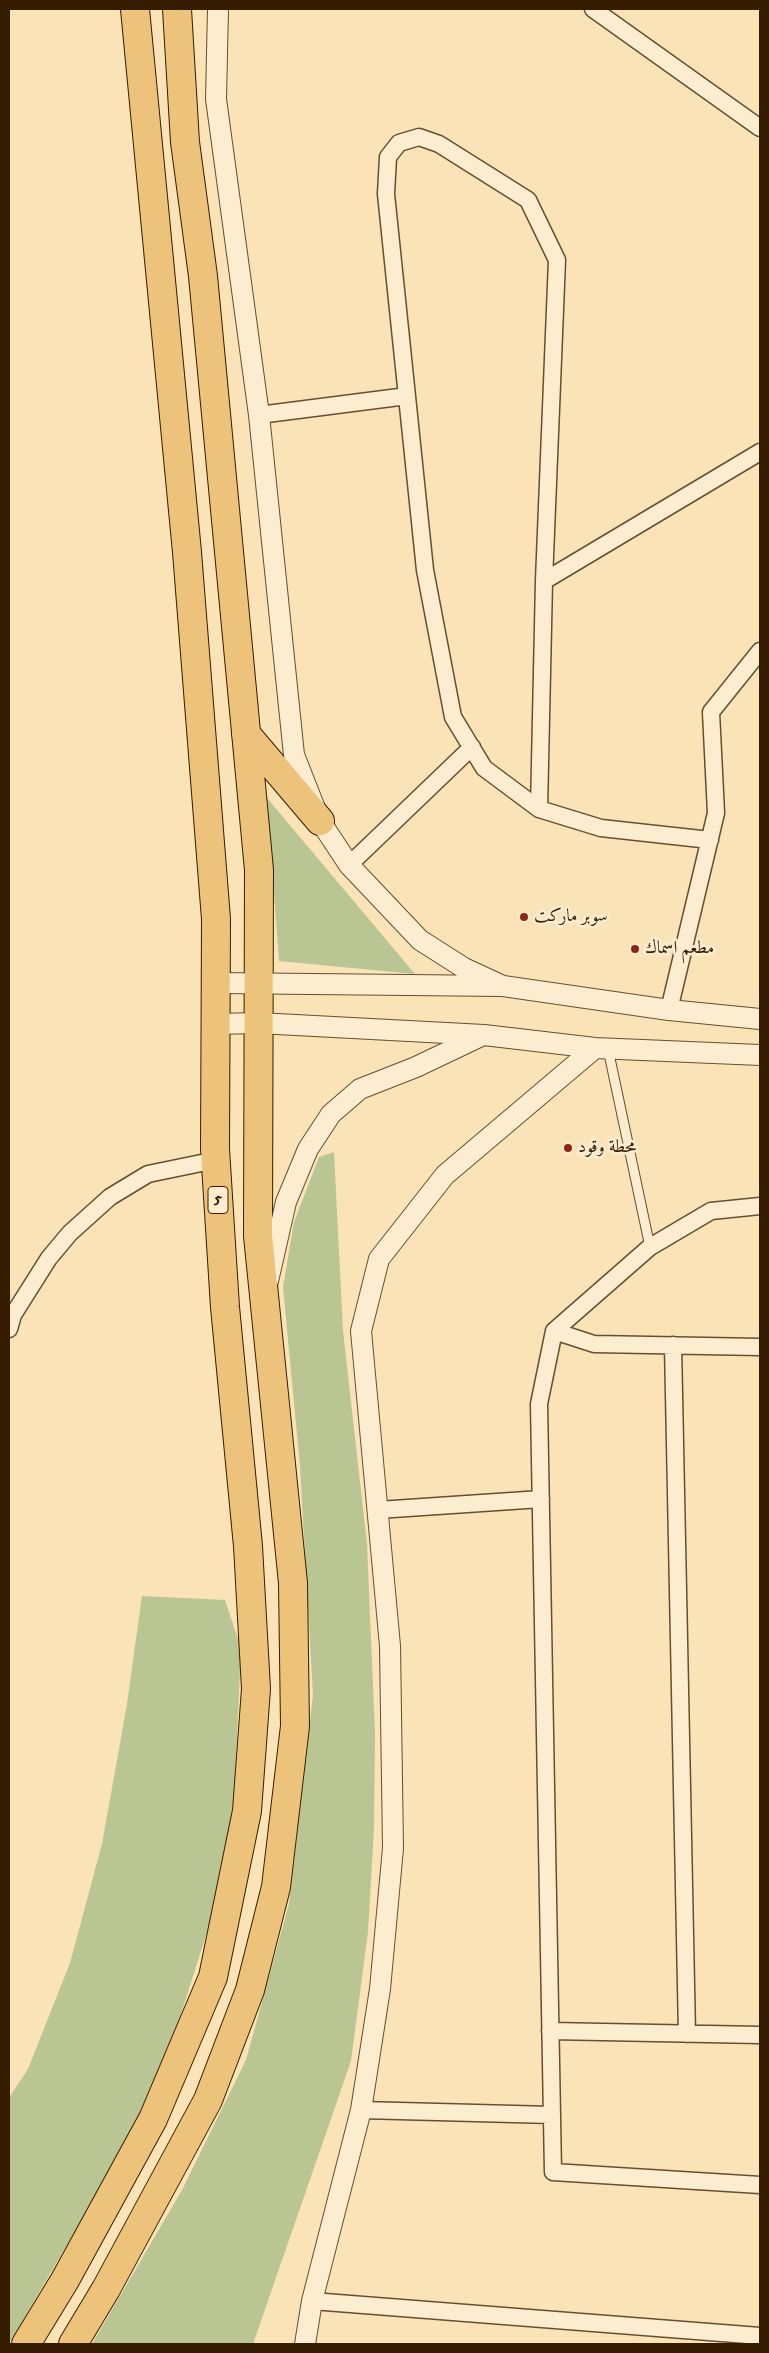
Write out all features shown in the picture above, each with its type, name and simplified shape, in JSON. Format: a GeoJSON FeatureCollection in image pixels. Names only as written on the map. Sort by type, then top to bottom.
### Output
{"type":"FeatureCollection","features":[{"type":"Feature","properties":{"kind":"highway","name":"5"},"geometry":{"type":"LineString","coordinates":[[26,2344],[65,2280],[153,2119],[213,1977],[247,1811],[256,1689],[248,1546],[225,1307],[216,1160],[216,919],[188,562],[134,9]]}},
{"type":"Feature","properties":{"kind":"highway"},"geometry":{"type":"LineString","coordinates":[[73,2344],[106,2289],[208,2100],[250,1990],[276,1887],[296,1726],[293,1583],[258,1236],[259,870],[203,276],[185,142],[177,9]]}},
{"type":"Feature","properties":{"kind":"highway"},"geometry":{"type":"LineString","coordinates":[[246,734],[320,821]]}},
{"type":"Feature","properties":{"kind":"street"},"geometry":{"type":"LineString","coordinates":[[218,9],[216,98],[259,415],[294,755],[320,821],[349,865],[420,940],[464,968],[503,986]]}},
{"type":"Feature","properties":{"kind":"street"},"geometry":{"type":"LineString","coordinates":[[593,9],[614,15],[760,128]]}},
{"type":"Feature","properties":{"kind":"street"},"geometry":{"type":"LineString","coordinates":[[539,809],[544,581],[557,260],[528,200],[439,144],[419,137],[399,143],[388,156],[386,194],[425,570],[453,717],[484,768],[539,809],[601,828],[710,840]]}},
{"type":"Feature","properties":{"kind":"street"},"geometry":{"type":"LineString","coordinates":[[259,415],[407,396]]}},
{"type":"Feature","properties":{"kind":"street"},"geometry":{"type":"LineString","coordinates":[[544,581],[760,452]]}},
{"type":"Feature","properties":{"kind":"street"},"geometry":{"type":"LineString","coordinates":[[669,1010],[716,813],[711,712],[760,651]]}},
{"type":"Feature","properties":{"kind":"street"},"geometry":{"type":"LineString","coordinates":[[349,865],[472,747]]}},
{"type":"Feature","properties":{"kind":"street"},"geometry":{"type":"LineString","coordinates":[[216,983],[258,985],[503,986],[669,1010],[760,1019]]}},
{"type":"Feature","properties":{"kind":"street"},"geometry":{"type":"LineString","coordinates":[[216,1024],[258,1023],[484,1035],[602,1048],[760,1055]]}},
{"type":"Feature","properties":{"kind":"street"},"geometry":{"type":"LineString","coordinates":[[264,1298],[286,1202],[308,1149],[331,1114],[360,1089],[416,1067],[484,1035]]}},
{"type":"Feature","properties":{"kind":"street"},"geometry":{"type":"LineString","coordinates":[[305,2344],[312,2301],[361,2110],[380,1989],[393,1848],[390,1646],[361,1331],[379,1259],[444,1175],[602,1048]]}},
{"type":"Feature","properties":{"kind":"street"},"geometry":{"type":"LineString","coordinates":[[9,1329],[13,1315],[49,1258],[70,1233],[110,1197],[148,1174],[216,1160]]}},
{"type":"Feature","properties":{"kind":"street"},"geometry":{"type":"LineString","coordinates":[[760,1206],[711,1211],[650,1247],[554,1331],[539,1404],[553,2172],[760,2185]]}},
{"type":"Feature","properties":{"kind":"street"},"geometry":{"type":"LineString","coordinates":[[554,1331],[594,1344],[760,1346]]}},
{"type":"Feature","properties":{"kind":"street"},"geometry":{"type":"LineString","coordinates":[[673,1345],[687,2034]]}},
{"type":"Feature","properties":{"kind":"street"},"geometry":{"type":"LineString","coordinates":[[378,1510],[540,1499]]}},
{"type":"Feature","properties":{"kind":"street"},"geometry":{"type":"LineString","coordinates":[[550,2031],[760,2035]]}},
{"type":"Feature","properties":{"kind":"street"},"geometry":{"type":"LineString","coordinates":[[361,2110],[552,2115]]}},
{"type":"Feature","properties":{"kind":"street"},"geometry":{"type":"LineString","coordinates":[[312,2301],[760,2336]]}},
{"type":"Feature","properties":{"kind":"lane"},"geometry":{"type":"LineString","coordinates":[[602,1048],[650,1247]]}},
{"type":"Feature","properties":{"kind":"green space"},"geometry":{"type":"Polygon","coordinates":[[[267,798],[415,974],[279,961],[267,798]]]}},
{"type":"Feature","properties":{"kind":"green space"},"geometry":{"type":"Polygon","coordinates":[[[334,1152],[343,1331],[367,1544],[375,1734],[374,1828],[368,1932],[351,2061],[253,2344],[92,2344],[182,2190],[246,2060],[289,1904],[313,1695],[300,1466],[283,1287],[294,1222],[319,1157],[334,1152]]]}},
{"type":"Feature","properties":{"kind":"green space"},"geometry":{"type":"Polygon","coordinates":[[[142,1596],[225,1600],[241,1648],[234,1802],[208,1929],[174,2036],[131,2135],[9,2344],[9,2098],[28,2069],[70,1963],[102,1844],[127,1704],[142,1596]]]}},
{"type":"Feature","properties":{"kind":"place","name":"سوبر ماركت"},"geometry":{"type":"Point","coordinates":[524,917]}},
{"type":"Feature","properties":{"kind":"place","name":"مطعم اسماك"},"geometry":{"type":"Point","coordinates":[635,949]}},
{"type":"Feature","properties":{"kind":"place","name":"محطة وقود"},"geometry":{"type":"Point","coordinates":[568,1148]}}]}
